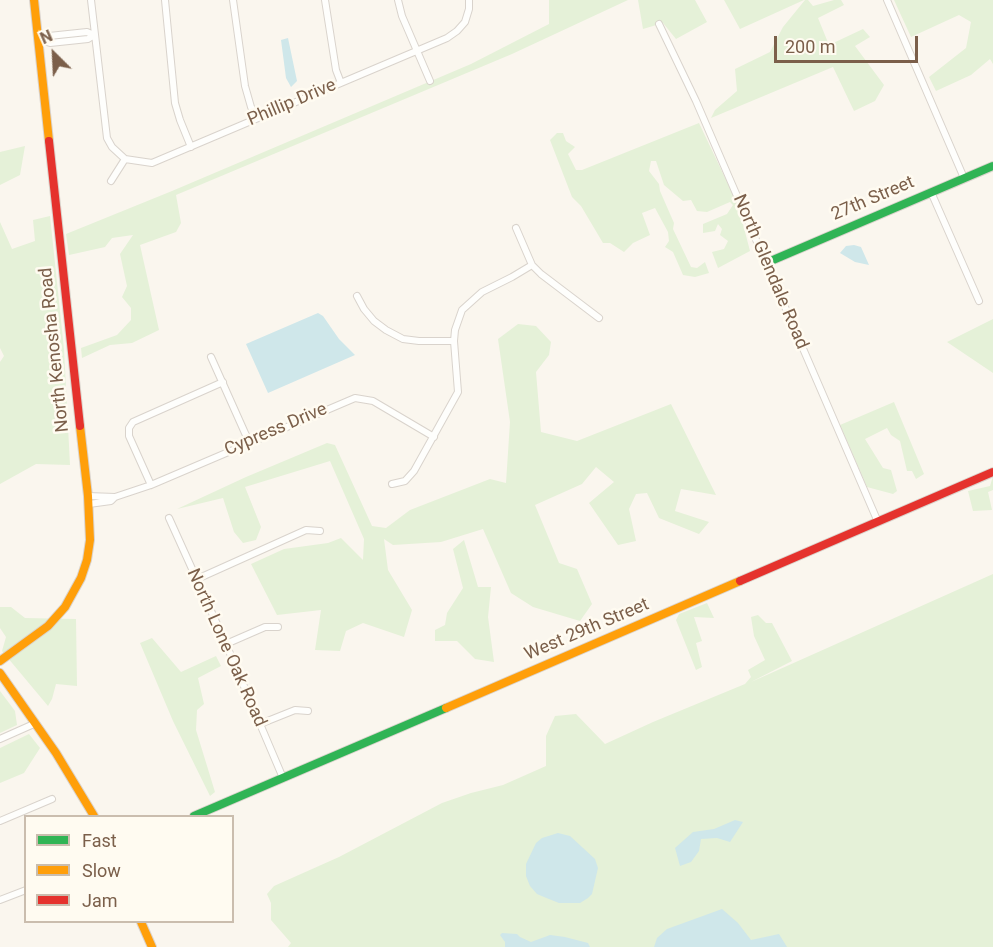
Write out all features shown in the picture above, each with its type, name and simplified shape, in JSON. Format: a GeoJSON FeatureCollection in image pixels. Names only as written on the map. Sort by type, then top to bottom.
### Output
{"type":"FeatureCollection","features":[{"type":"Feature","properties":{"kind":"street","name":"North Kenosha Road"},"geometry":{"type":"LineString","coordinates":[[0,661],[57,617],[81,578],[90,550],[88,500],[34,0]]}},
{"type":"Feature","properties":{"kind":"street"},"geometry":{"type":"LineString","coordinates":[[91,0],[107,138],[112,147],[125,159],[111,181]]}},
{"type":"Feature","properties":{"kind":"street"},"geometry":{"type":"LineString","coordinates":[[165,0],[175,103],[191,147]]}},
{"type":"Feature","properties":{"kind":"street"},"geometry":{"type":"LineString","coordinates":[[233,0],[245,86],[257,118]]}},
{"type":"Feature","properties":{"kind":"street"},"geometry":{"type":"LineString","coordinates":[[325,0],[336,70],[341,83]]}},
{"type":"Feature","properties":{"kind":"street"},"geometry":{"type":"LineString","coordinates":[[398,0],[402,16],[430,81]]}},
{"type":"Feature","properties":{"kind":"street","name":"Phillip Drive"},"geometry":{"type":"LineString","coordinates":[[125,159],[152,163],[418,51],[457,32],[467,16],[469,0]]}},
{"type":"Feature","properties":{"kind":"street"},"geometry":{"type":"LineString","coordinates":[[887,0],[963,178]]}},
{"type":"Feature","properties":{"kind":"street","name":"North Glendale Road"},"geometry":{"type":"LineString","coordinates":[[659,24],[696,101],[878,522]]}},
{"type":"Feature","properties":{"kind":"street"},"geometry":{"type":"LineString","coordinates":[[39,40],[49,36],[87,32],[94,35]]}},
{"type":"Feature","properties":{"kind":"street","name":"27th Street"},"geometry":{"type":"LineString","coordinates":[[766,264],[993,166]]}},
{"type":"Feature","properties":{"kind":"street"},"geometry":{"type":"LineString","coordinates":[[931,192],[979,301]]}},
{"type":"Feature","properties":{"kind":"street"},"geometry":{"type":"LineString","coordinates":[[516,228],[532,265],[599,318]]}},
{"type":"Feature","properties":{"kind":"street"},"geometry":{"type":"LineString","coordinates":[[392,484],[405,480],[414,471],[458,392],[454,341],[462,310],[470,300],[482,292],[532,265]]}},
{"type":"Feature","properties":{"kind":"street"},"geometry":{"type":"LineString","coordinates":[[357,296],[374,321],[403,339],[454,341]]}},
{"type":"Feature","properties":{"kind":"street"},"geometry":{"type":"LineString","coordinates":[[211,357],[249,442]]}},
{"type":"Feature","properties":{"kind":"street"},"geometry":{"type":"LineString","coordinates":[[151,485],[129,436],[129,428],[133,422],[223,382]]}},
{"type":"Feature","properties":{"kind":"street","name":"Cypress Drive"},"geometry":{"type":"LineString","coordinates":[[88,500],[111,501],[115,497],[151,485],[355,398],[374,401],[434,437]]}},
{"type":"Feature","properties":{"kind":"street","name":"West 29th Street"},"geometry":{"type":"LineString","coordinates":[[196,815],[993,472]]}},
{"type":"Feature","properties":{"kind":"street","name":"North Lone Oak Road"},"geometry":{"type":"LineString","coordinates":[[169,518],[283,778]]}},
{"type":"Feature","properties":{"kind":"street"},"geometry":{"type":"LineString","coordinates":[[197,579],[306,530],[320,531]]}},
{"type":"Feature","properties":{"kind":"street"},"geometry":{"type":"LineString","coordinates":[[226,644],[265,627],[278,627]]}},
{"type":"Feature","properties":{"kind":"street"},"geometry":{"type":"LineString","coordinates":[[0,673],[67,770],[93,815]]}},
{"type":"Feature","properties":{"kind":"street"},"geometry":{"type":"LineString","coordinates":[[260,724],[295,710],[308,711]]}},
{"type":"Feature","properties":{"kind":"street"},"geometry":{"type":"LineString","coordinates":[[0,739],[36,723]]}},
{"type":"Feature","properties":{"kind":"street"},"geometry":{"type":"LineString","coordinates":[[0,821],[52,799]]}},
{"type":"Feature","properties":{"kind":"street"},"geometry":{"type":"LineString","coordinates":[[0,900],[24,891]]}},
{"type":"Feature","properties":{"kind":"street"},"geometry":{"type":"LineString","coordinates":[[142,923],[152,947]]}},
{"type":"Feature","properties":{"kind":"green space"},"geometry":{"type":"Polygon","coordinates":[[[549,0],[628,0],[512,54],[176,195],[181,223],[176,232],[140,245],[159,330],[132,343],[110,345],[82,358],[81,348],[117,335],[131,320],[131,308],[122,297],[127,286],[120,254],[133,235],[112,238],[105,247],[69,255],[66,234],[471,64],[549,24],[549,0]]]}},
{"type":"Feature","properties":{"kind":"green space"},"geometry":{"type":"Polygon","coordinates":[[[638,0],[695,0],[707,22],[676,39],[663,23],[643,29],[638,0]]]}},
{"type":"Feature","properties":{"kind":"green space"},"geometry":{"type":"Polygon","coordinates":[[[724,0],[804,0],[740,29],[724,0]]]}},
{"type":"Feature","properties":{"kind":"green space"},"geometry":{"type":"Polygon","coordinates":[[[805,0],[813,6],[834,0],[841,0],[844,5],[818,18],[829,45],[863,29],[870,37],[855,46],[884,85],[875,101],[854,111],[833,67],[711,118],[715,110],[737,91],[735,69],[770,52],[783,27],[805,0]]]}},
{"type":"Feature","properties":{"kind":"green space"},"geometry":{"type":"Polygon","coordinates":[[[894,0],[993,0],[993,64],[990,59],[971,75],[936,91],[929,77],[966,48],[971,22],[959,15],[911,37],[894,0]]]}},
{"type":"Feature","properties":{"kind":"green space"},"geometry":{"type":"Polygon","coordinates":[[[699,123],[738,205],[750,251],[718,268],[712,252],[724,249],[728,241],[720,235],[722,229],[718,224],[715,231],[703,233],[703,224],[727,214],[733,205],[730,202],[707,212],[697,211],[691,200],[683,201],[664,185],[656,161],[651,161],[649,171],[659,184],[674,223],[673,229],[691,267],[697,268],[705,262],[709,273],[695,277],[683,275],[673,252],[665,247],[669,241],[668,232],[655,208],[642,213],[650,235],[633,243],[624,252],[610,243],[603,243],[581,206],[572,197],[550,140],[557,133],[563,133],[566,141],[575,147],[568,154],[576,170],[582,170],[699,123]]]}},
{"type":"Feature","properties":{"kind":"green space"},"geometry":{"type":"Polygon","coordinates":[[[25,146],[20,175],[0,185],[0,152],[25,146]]]}},
{"type":"Feature","properties":{"kind":"green space"},"geometry":{"type":"Polygon","coordinates":[[[50,216],[64,349],[70,465],[36,464],[0,484],[0,362],[4,356],[0,348],[0,222],[12,249],[35,241],[33,220],[50,216]]]}},
{"type":"Feature","properties":{"kind":"green space"},"geometry":{"type":"Polygon","coordinates":[[[993,319],[993,373],[947,342],[993,319]]]}},
{"type":"Feature","properties":{"kind":"green space"},"geometry":{"type":"Polygon","coordinates":[[[518,324],[536,326],[551,342],[549,355],[536,372],[541,432],[577,441],[671,404],[716,495],[681,489],[675,511],[709,522],[699,534],[659,518],[647,493],[636,494],[629,509],[636,541],[618,545],[589,503],[614,482],[596,467],[582,484],[535,505],[559,563],[577,569],[592,604],[580,621],[533,607],[511,593],[483,529],[441,542],[393,545],[384,539],[388,570],[412,610],[404,637],[363,623],[346,631],[340,651],[315,650],[321,610],[277,615],[251,564],[284,549],[328,543],[341,538],[363,560],[364,539],[330,461],[245,487],[261,527],[256,540],[243,543],[234,532],[223,498],[177,509],[327,443],[335,445],[372,526],[386,528],[410,510],[490,479],[506,483],[510,422],[498,339],[518,324]]]}},
{"type":"Feature","properties":{"kind":"green space"},"geometry":{"type":"Polygon","coordinates":[[[894,402],[924,474],[916,479],[912,471],[907,471],[900,441],[891,435],[887,428],[865,439],[883,468],[891,470],[897,491],[893,494],[867,487],[840,425],[894,402]]]}},
{"type":"Feature","properties":{"kind":"green space"},"geometry":{"type":"Polygon","coordinates":[[[993,476],[993,490],[988,492],[992,510],[973,511],[968,491],[990,486],[993,476]]]}},
{"type":"Feature","properties":{"kind":"green space"},"geometry":{"type":"Polygon","coordinates":[[[464,540],[478,587],[491,587],[488,617],[494,662],[475,659],[457,641],[435,641],[435,630],[445,625],[447,613],[463,588],[453,549],[464,540]]]}},
{"type":"Feature","properties":{"kind":"green space"},"geometry":{"type":"Polygon","coordinates":[[[993,574],[993,947],[288,947],[291,943],[271,920],[271,903],[267,894],[274,886],[339,857],[442,803],[503,785],[546,766],[546,736],[555,716],[576,714],[605,744],[745,684],[751,677],[748,670],[765,660],[754,636],[751,617],[758,615],[766,623],[772,623],[792,661],[751,682],[993,574]]]}},
{"type":"Feature","properties":{"kind":"green space"},"geometry":{"type":"Polygon","coordinates":[[[707,603],[714,618],[694,617],[702,641],[696,643],[702,667],[696,670],[676,620],[679,614],[707,603]]]}},
{"type":"Feature","properties":{"kind":"green space"},"geometry":{"type":"Polygon","coordinates":[[[0,607],[11,607],[25,618],[76,619],[77,686],[56,684],[48,706],[2,651],[6,637],[0,628],[0,607]]]}},
{"type":"Feature","properties":{"kind":"green space"},"geometry":{"type":"Polygon","coordinates":[[[152,638],[181,672],[216,656],[221,666],[198,678],[204,704],[197,710],[196,730],[215,792],[210,796],[173,721],[140,643],[152,638]]]}},
{"type":"Feature","properties":{"kind":"green space"},"geometry":{"type":"Polygon","coordinates":[[[0,691],[15,711],[17,725],[0,733],[0,691]]]}},
{"type":"Feature","properties":{"kind":"green space"},"geometry":{"type":"Polygon","coordinates":[[[29,734],[40,748],[24,773],[0,783],[0,748],[29,734]]]}},
{"type":"Feature","properties":{"kind":"water"},"geometry":{"type":"Polygon","coordinates":[[[288,38],[297,81],[291,87],[286,78],[281,40],[288,38]]]}},
{"type":"Feature","properties":{"kind":"water"},"geometry":{"type":"Polygon","coordinates":[[[846,246],[861,247],[869,265],[855,262],[840,253],[846,246]]]}},
{"type":"Feature","properties":{"kind":"water"},"geometry":{"type":"Polygon","coordinates":[[[318,313],[355,355],[268,393],[246,344],[318,313]]]}},
{"type":"Feature","properties":{"kind":"water"},"geometry":{"type":"Polygon","coordinates":[[[735,820],[743,822],[730,842],[717,838],[701,839],[699,851],[691,862],[680,866],[675,848],[693,832],[714,829],[735,820]]]}},
{"type":"Feature","properties":{"kind":"water"},"geometry":{"type":"Polygon","coordinates":[[[558,833],[570,836],[595,859],[598,868],[592,894],[580,903],[559,903],[537,894],[530,886],[526,876],[526,864],[536,843],[542,838],[558,833]]]}},
{"type":"Feature","properties":{"kind":"water"},"geometry":{"type":"Polygon","coordinates":[[[722,909],[738,923],[751,940],[779,934],[787,947],[654,947],[657,938],[667,929],[722,909]]]}},
{"type":"Feature","properties":{"kind":"water"},"geometry":{"type":"Polygon","coordinates":[[[502,933],[517,934],[531,942],[550,935],[565,937],[588,943],[590,947],[505,947],[505,942],[500,935],[502,933]]]}},
{"type":"Feature","properties":{"kind":"traffic: fast"},"geometry":{"type":"LineString","coordinates":[[766,263],[993,166]]}},
{"type":"Feature","properties":{"kind":"traffic: fast"},"geometry":{"type":"LineString","coordinates":[[196,815],[446,708]]}},
{"type":"Feature","properties":{"kind":"traffic: slow"},"geometry":{"type":"LineString","coordinates":[[34,0],[49,141]]}},
{"type":"Feature","properties":{"kind":"traffic: slow"},"geometry":{"type":"LineString","coordinates":[[0,661],[48,626],[65,607],[81,578],[90,540],[88,496],[80,426]]}},
{"type":"Feature","properties":{"kind":"traffic: slow"},"geometry":{"type":"LineString","coordinates":[[446,708],[740,581]]}},
{"type":"Feature","properties":{"kind":"traffic: slow"},"geometry":{"type":"LineString","coordinates":[[0,673],[56,753],[93,815]]}},
{"type":"Feature","properties":{"kind":"traffic: slow"},"geometry":{"type":"LineString","coordinates":[[141,923],[152,947]]}},
{"type":"Feature","properties":{"kind":"traffic: jam"},"geometry":{"type":"LineString","coordinates":[[49,141],[80,426]]}},
{"type":"Feature","properties":{"kind":"traffic: jam"},"geometry":{"type":"LineString","coordinates":[[740,581],[993,472]]}}]}
